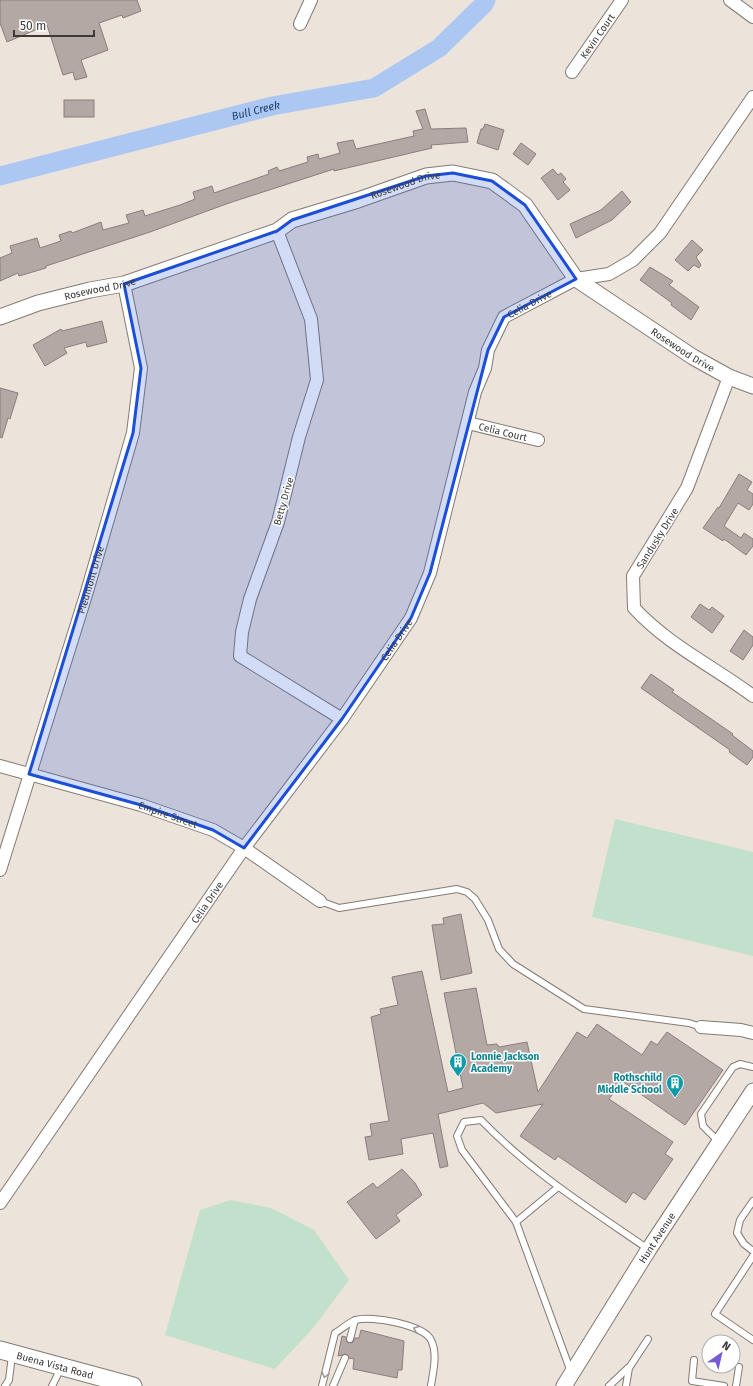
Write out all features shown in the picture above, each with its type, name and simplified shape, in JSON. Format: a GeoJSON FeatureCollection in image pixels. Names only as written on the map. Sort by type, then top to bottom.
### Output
{"type":"FeatureCollection","features":[{"type":"Feature","properties":{"kind":"main road","name":"Buena Vista Road"},"geometry":{"type":"LineString","coordinates":[[6,1352],[131,1386]]}},
{"type":"Feature","properties":{"kind":"street"},"geometry":{"type":"LineString","coordinates":[[300,24],[311,0]]}},
{"type":"Feature","properties":{"kind":"street","name":"Kevin Court"},"geometry":{"type":"LineString","coordinates":[[572,72],[622,0]]}},
{"type":"Feature","properties":{"kind":"street"},"geometry":{"type":"LineString","coordinates":[[730,0],[753,18]]}},
{"type":"Feature","properties":{"kind":"street","name":"Celia Drive"},"geometry":{"type":"LineString","coordinates":[[0,1203],[244,848],[342,719],[411,618],[430,573],[475,392],[485,368],[488,350],[504,317],[576,279],[609,274],[633,260],[660,233],[753,97]]}},
{"type":"Feature","properties":{"kind":"street","name":"Rosewood Drive"},"geometry":{"type":"LineString","coordinates":[[0,317],[38,303],[124,284],[277,231],[292,220],[358,200],[426,176],[452,173],[492,181],[525,205],[576,279],[692,358],[729,377],[753,386]]}},
{"type":"Feature","properties":{"kind":"street","name":"Betty Drive"},"geometry":{"type":"LineString","coordinates":[[277,231],[311,319],[317,380],[300,437],[278,522],[250,599],[242,632],[240,656],[342,719]]}},
{"type":"Feature","properties":{"kind":"street","name":"Piedmont Drive"},"geometry":{"type":"LineString","coordinates":[[0,870],[86,595],[133,433],[141,368],[124,284]]}},
{"type":"Feature","properties":{"kind":"street","name":"Sandusky Drive"},"geometry":{"type":"LineString","coordinates":[[729,377],[687,488],[633,576],[634,608],[647,621],[688,654],[722,673],[753,696]]}},
{"type":"Feature","properties":{"kind":"street","name":"Celia Court"},"geometry":{"type":"LineString","coordinates":[[468,423],[538,440]]}},
{"type":"Feature","properties":{"kind":"street","name":"Empire Street"},"geometry":{"type":"LineString","coordinates":[[0,766],[141,805],[213,830],[244,848],[320,901]]}},
{"type":"Feature","properties":{"kind":"street"},"geometry":{"type":"LineString","coordinates":[[701,1027],[741,1030],[753,1033]]}},
{"type":"Feature","properties":{"kind":"street","name":"Hunt Avenue"},"geometry":{"type":"LineString","coordinates":[[564,1386],[649,1249],[753,1092]]}},
{"type":"Feature","properties":{"kind":"lane"},"geometry":{"type":"LineString","coordinates":[[320,901],[339,908],[457,889],[467,892],[475,899],[488,920],[499,949],[513,964],[584,1009],[689,1023],[701,1027]]}},
{"type":"Feature","properties":{"kind":"lane"},"geometry":{"type":"LineString","coordinates":[[719,1142],[703,1126],[700,1114],[733,1067],[740,1064],[753,1067]]}},
{"type":"Feature","properties":{"kind":"lane"},"geometry":{"type":"LineString","coordinates":[[572,1373],[516,1222],[462,1150],[457,1136],[464,1122],[481,1120],[504,1144],[557,1188],[649,1249]]}},
{"type":"Feature","properties":{"kind":"lane"},"geometry":{"type":"LineString","coordinates":[[516,1222],[557,1188]]}},
{"type":"Feature","properties":{"kind":"lane"},"geometry":{"type":"LineString","coordinates":[[753,1200],[740,1220],[737,1233],[744,1244],[753,1251]]}},
{"type":"Feature","properties":{"kind":"lane"},"geometry":{"type":"LineString","coordinates":[[753,1256],[715,1314],[753,1340]]}},
{"type":"Feature","properties":{"kind":"lane"},"geometry":{"type":"LineString","coordinates":[[322,1386],[335,1333],[355,1320],[367,1318],[419,1328],[431,1340],[435,1359],[431,1386]]}},
{"type":"Feature","properties":{"kind":"lane"},"geometry":{"type":"LineString","coordinates":[[350,1339],[355,1320]]}},
{"type":"Feature","properties":{"kind":"lane"},"geometry":{"type":"LineString","coordinates":[[609,1386],[628,1368],[648,1339]]}},
{"type":"Feature","properties":{"kind":"lane"},"geometry":{"type":"LineString","coordinates":[[5,1386],[10,1380],[6,1352]]}},
{"type":"Feature","properties":{"kind":"lane"},"geometry":{"type":"LineString","coordinates":[[333,1386],[345,1358]]}},
{"type":"Feature","properties":{"kind":"lane"},"geometry":{"type":"LineString","coordinates":[[694,1360],[692,1381],[724,1386]]}},
{"type":"Feature","properties":{"kind":"lane"},"geometry":{"type":"LineString","coordinates":[[52,1386],[62,1367]]}},
{"type":"Feature","properties":{"kind":"lane"},"geometry":{"type":"LineString","coordinates":[[626,1386],[628,1368]]}},
{"type":"Feature","properties":{"kind":"lane"},"geometry":{"type":"LineString","coordinates":[[736,1386],[738,1374]]}},
{"type":"Feature","properties":{"kind":"highlighted area"},"geometry":{"type":"Polygon","coordinates":[[[453,173],[492,181],[525,205],[576,279],[504,317],[488,350],[430,573],[411,618],[342,719],[244,848],[213,830],[141,805],[29,774],[133,433],[141,368],[124,284],[277,231],[292,220],[426,176],[453,173]]]}},
{"type":"Feature","properties":{"kind":"green space"},"geometry":{"type":"Polygon","coordinates":[[[615,819],[753,852],[753,956],[592,917],[615,819]]]}},
{"type":"Feature","properties":{"kind":"green space"},"geometry":{"type":"Polygon","coordinates":[[[231,1200],[271,1208],[314,1230],[349,1280],[314,1327],[275,1369],[165,1335],[200,1210],[231,1200]]]}},
{"type":"Feature","properties":{"kind":"building"},"geometry":{"type":"Polygon","coordinates":[[[0,0],[137,0],[141,11],[123,18],[122,15],[99,23],[108,50],[81,60],[87,77],[75,80],[73,72],[63,75],[47,25],[7,42],[0,23],[0,0]]]}},
{"type":"Feature","properties":{"kind":"building"},"geometry":{"type":"Polygon","coordinates":[[[64,100],[94,100],[94,117],[64,117],[64,100]]]}},
{"type":"Feature","properties":{"kind":"building"},"geometry":{"type":"Polygon","coordinates":[[[425,109],[431,129],[466,128],[468,142],[431,145],[432,148],[334,171],[334,169],[229,203],[150,232],[46,266],[46,268],[19,276],[18,273],[0,281],[0,258],[12,253],[10,246],[37,238],[40,248],[61,241],[59,235],[71,231],[72,233],[101,222],[103,230],[129,223],[126,215],[143,210],[145,216],[180,205],[195,199],[193,192],[212,186],[214,193],[269,174],[268,171],[277,167],[279,171],[308,162],[307,157],[318,154],[319,159],[340,153],[337,143],[353,140],[356,149],[414,136],[413,131],[423,129],[416,111],[425,109]]]}},
{"type":"Feature","properties":{"kind":"building"},"geometry":{"type":"Polygon","coordinates":[[[485,124],[504,130],[498,150],[477,143],[481,129],[483,129],[485,124]]]}},
{"type":"Feature","properties":{"kind":"building"},"geometry":{"type":"Polygon","coordinates":[[[521,143],[536,154],[528,165],[513,154],[521,143]]]}},
{"type":"Feature","properties":{"kind":"building"},"geometry":{"type":"Polygon","coordinates":[[[553,169],[558,175],[561,173],[566,179],[563,182],[570,190],[558,200],[541,178],[553,169]]]}},
{"type":"Feature","properties":{"kind":"building"},"geometry":{"type":"Polygon","coordinates":[[[622,191],[631,202],[612,220],[576,238],[570,224],[601,210],[622,191]]]}},
{"type":"Feature","properties":{"kind":"building"},"geometry":{"type":"Polygon","coordinates":[[[692,240],[703,250],[696,257],[701,265],[699,268],[694,265],[688,271],[675,260],[692,240]]]}},
{"type":"Feature","properties":{"kind":"building"},"geometry":{"type":"Polygon","coordinates":[[[650,267],[673,281],[669,285],[699,307],[691,320],[671,305],[672,303],[640,280],[650,267]]]}},
{"type":"Feature","properties":{"kind":"building"},"geometry":{"type":"Polygon","coordinates":[[[102,321],[107,342],[87,347],[86,342],[64,348],[67,353],[45,366],[33,345],[61,329],[62,331],[102,321]]]}},
{"type":"Feature","properties":{"kind":"building"},"geometry":{"type":"Polygon","coordinates":[[[0,388],[18,393],[2,438],[0,437],[0,388]]]}},
{"type":"Feature","properties":{"kind":"building"},"geometry":{"type":"Polygon","coordinates":[[[739,474],[752,482],[747,490],[753,494],[753,504],[749,510],[738,503],[724,526],[741,538],[744,533],[753,539],[753,546],[746,555],[724,539],[723,541],[703,528],[718,507],[719,508],[739,474]]]}},
{"type":"Feature","properties":{"kind":"building"},"geometry":{"type":"Polygon","coordinates":[[[700,604],[709,610],[712,607],[724,616],[712,633],[691,617],[700,604]]]}},
{"type":"Feature","properties":{"kind":"building"},"geometry":{"type":"Polygon","coordinates":[[[744,630],[753,637],[753,645],[743,660],[730,651],[744,630]]]}},
{"type":"Feature","properties":{"kind":"building"},"geometry":{"type":"Polygon","coordinates":[[[651,674],[674,690],[672,692],[733,734],[732,735],[753,751],[753,757],[747,765],[729,752],[730,750],[641,688],[651,674]]]}},
{"type":"Feature","properties":{"kind":"building"},"geometry":{"type":"Polygon","coordinates":[[[461,914],[472,973],[441,980],[432,925],[444,924],[443,918],[461,914]]]}},
{"type":"Feature","properties":{"kind":"building"},"geometry":{"type":"Polygon","coordinates":[[[422,971],[448,1092],[463,1088],[444,993],[476,988],[487,1045],[497,1044],[499,1047],[527,1042],[538,1092],[577,1032],[587,1038],[597,1024],[642,1055],[651,1041],[657,1045],[667,1032],[723,1070],[685,1125],[622,1081],[609,1099],[673,1142],[665,1154],[673,1159],[645,1200],[633,1192],[626,1203],[558,1156],[555,1160],[520,1136],[543,1104],[496,1113],[483,1103],[438,1114],[448,1166],[440,1168],[433,1133],[401,1139],[403,1154],[369,1160],[365,1137],[372,1136],[370,1124],[389,1121],[371,1017],[381,1014],[380,1009],[398,1005],[392,977],[422,971]]]}},
{"type":"Feature","properties":{"kind":"building"},"geometry":{"type":"Polygon","coordinates":[[[402,1169],[415,1183],[422,1195],[396,1215],[400,1221],[376,1239],[347,1202],[373,1183],[377,1188],[402,1169]]]}},
{"type":"Feature","properties":{"kind":"building"},"geometry":{"type":"Polygon","coordinates":[[[361,1330],[404,1341],[402,1370],[398,1370],[397,1378],[353,1369],[354,1359],[349,1358],[346,1354],[338,1356],[342,1336],[346,1337],[347,1342],[352,1343],[355,1338],[359,1338],[361,1330]]]}},
{"type":"Feature","properties":{"kind":"waterway","name":"Bull Creek"},"geometry":{"type":"LineString","coordinates":[[0,176],[272,106],[374,88],[439,48],[484,4],[486,0]]}},
{"type":"Feature","properties":{"kind":"place","name":"Lonnie Jackson Academy"},"geometry":{"type":"Point","coordinates":[458,1077]}},
{"type":"Feature","properties":{"kind":"place","name":"Rothschild Middle School"},"geometry":{"type":"Point","coordinates":[675,1098]}}]}
